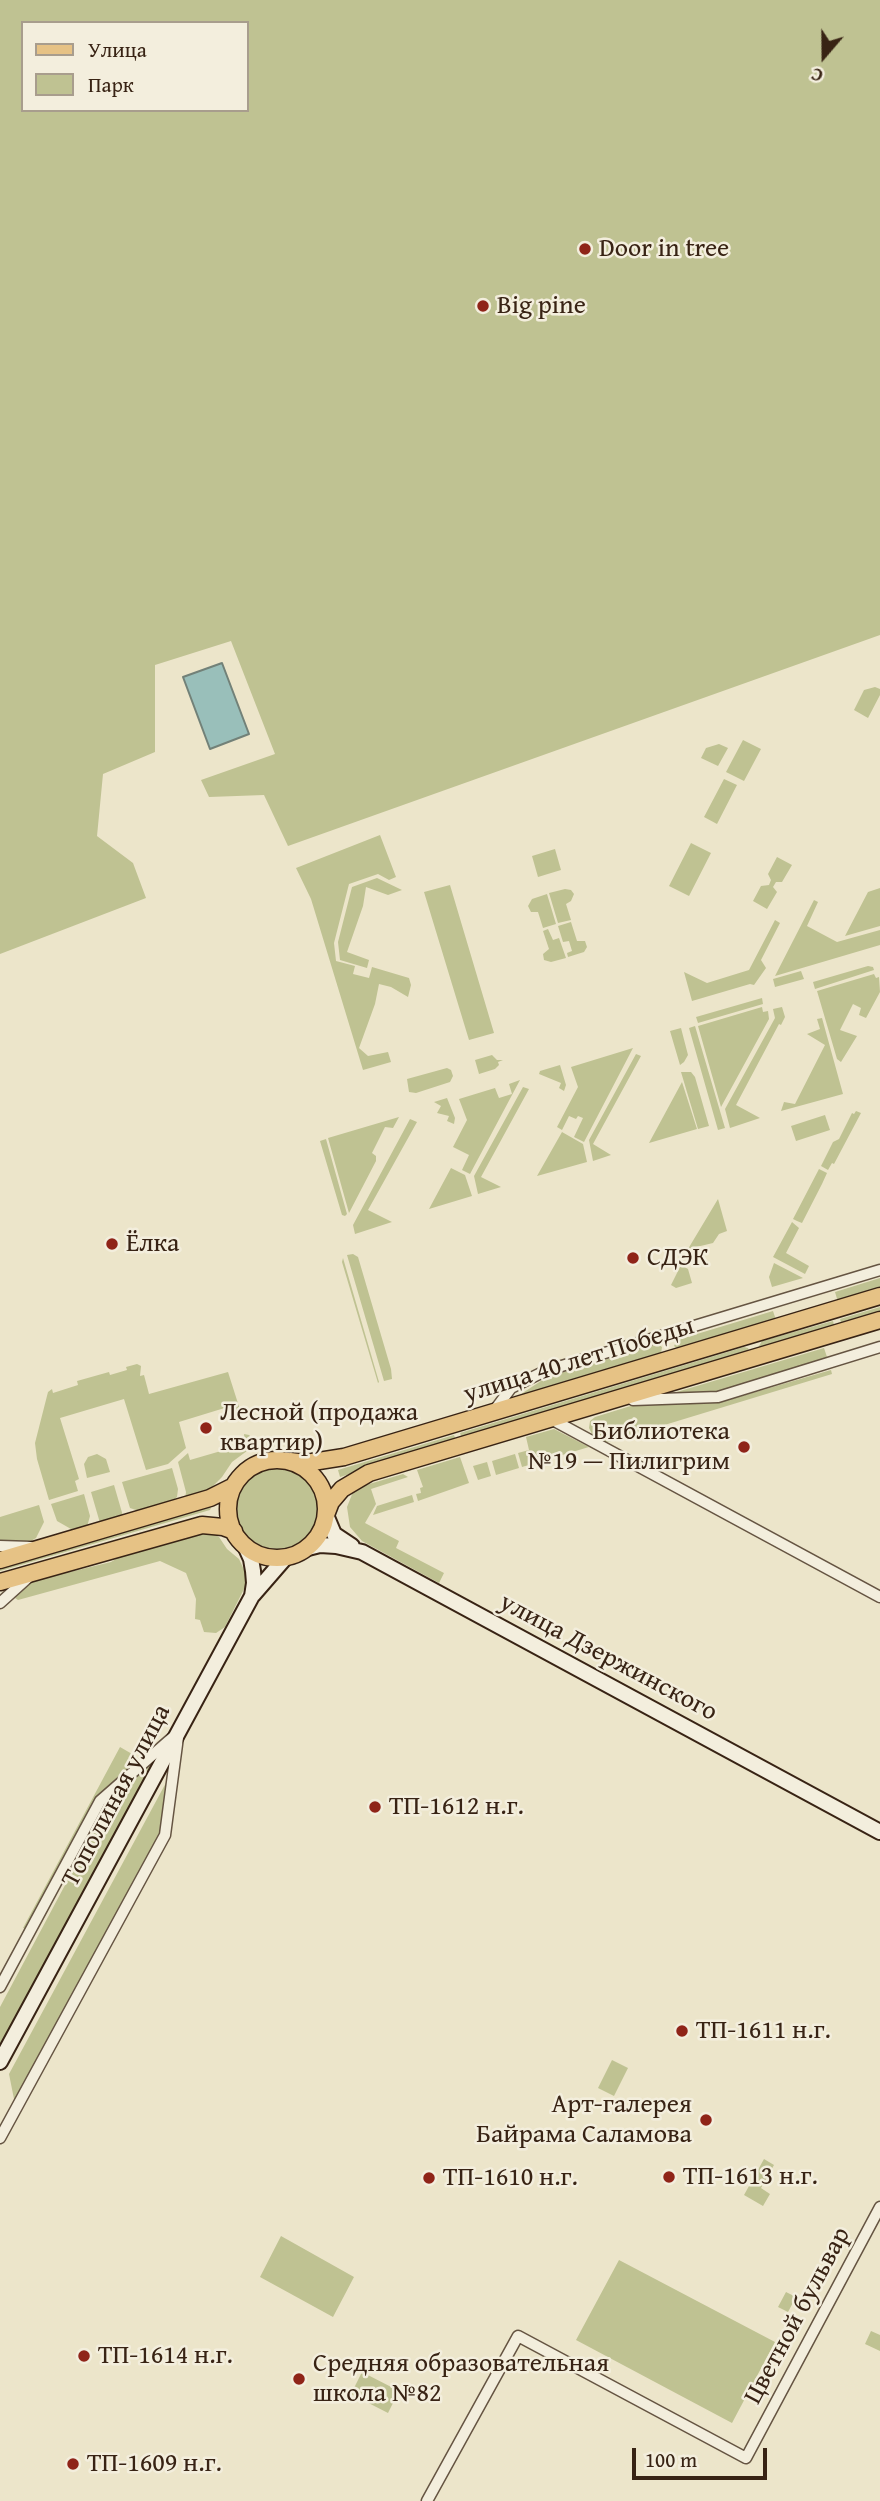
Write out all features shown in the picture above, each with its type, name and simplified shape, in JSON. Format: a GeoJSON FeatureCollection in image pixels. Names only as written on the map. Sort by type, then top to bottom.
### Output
{"type":"FeatureCollection","features":[{"type":"Feature","properties":{"kind":"main road","name":"улица 40 лет Победы"},"geometry":{"type":"LineString","coordinates":[[290,1461],[306,1463],[344,1457],[880,1296]]}},
{"type":"Feature","properties":{"kind":"main road","name":"улица 40 лет Победы"},"geometry":{"type":"LineString","coordinates":[[326,1515],[331,1502],[342,1489],[369,1473],[880,1320]]}},
{"type":"Feature","properties":{"kind":"main road"},"geometry":{"type":"LineString","coordinates":[[750,1335],[757,1357]]}},
{"type":"Feature","properties":{"kind":"main road"},"geometry":{"type":"LineString","coordinates":[[252,1596],[286,1557],[308,1548],[317,1537],[326,1515],[326,1503],[318,1481],[309,1471],[290,1461],[269,1460],[256,1463],[237,1478],[232,1487],[227,1509],[234,1531],[246,1548],[261,1555],[286,1557]]}},
{"type":"Feature","properties":{"kind":"main road"},"geometry":{"type":"LineString","coordinates":[[0,1560],[210,1498],[232,1487]]}},
{"type":"Feature","properties":{"kind":"main road"},"geometry":{"type":"LineString","coordinates":[[326,1515],[334,1534],[362,1552]]}},
{"type":"Feature","properties":{"kind":"main road"},"geometry":{"type":"LineString","coordinates":[[0,1582],[202,1525],[234,1531]]}},
{"type":"Feature","properties":{"kind":"main road","name":"улица Дзержинского"},"geometry":{"type":"LineString","coordinates":[[308,1548],[320,1545],[336,1546],[362,1552],[880,1832]]}},
{"type":"Feature","properties":{"kind":"main road","name":"Тополиная улица"},"geometry":{"type":"LineString","coordinates":[[0,2062],[252,1596],[254,1583],[251,1559],[246,1548]]}},
{"type":"Feature","properties":{"kind":"street"},"geometry":{"type":"LineString","coordinates":[[493,1412],[511,1388],[545,1371],[880,1270]]}},
{"type":"Feature","properties":{"kind":"street"},"geometry":{"type":"LineString","coordinates":[[611,1400],[718,1397],[880,1347]]}},
{"type":"Feature","properties":{"kind":"street"},"geometry":{"type":"LineString","coordinates":[[551,1419],[880,1597]]}},
{"type":"Feature","properties":{"kind":"street"},"geometry":{"type":"LineString","coordinates":[[0,1546],[42,1548]]}},
{"type":"Feature","properties":{"kind":"street"},"geometry":{"type":"LineString","coordinates":[[0,1603],[35,1571]]}},
{"type":"Feature","properties":{"kind":"street"},"geometry":{"type":"LineString","coordinates":[[0,1987],[100,1801],[178,1733]]}},
{"type":"Feature","properties":{"kind":"street"},"geometry":{"type":"LineString","coordinates":[[0,2138],[164,1835],[178,1733]]}},
{"type":"Feature","properties":{"kind":"street","name":"Цветной бульвар"},"geometry":{"type":"LineString","coordinates":[[427,2501],[518,2336],[746,2458],[880,2207]]}},
{"type":"Feature","properties":{"kind":"green space"},"geometry":{"type":"Polygon","coordinates":[[[0,0],[880,0],[880,635],[288,846],[264,795],[209,797],[201,780],[275,754],[231,641],[155,665],[155,752],[103,774],[97,836],[133,863],[146,898],[0,954],[0,0]]]}},
{"type":"Feature","properties":{"kind":"green space"},"geometry":{"type":"Polygon","coordinates":[[[875,687],[880,689],[880,695],[868,718],[854,710],[864,690],[875,687]]]}},
{"type":"Feature","properties":{"kind":"green space"},"geometry":{"type":"Polygon","coordinates":[[[743,740],[761,749],[744,781],[726,772],[743,740]]]}},
{"type":"Feature","properties":{"kind":"green space"},"geometry":{"type":"Polygon","coordinates":[[[719,744],[728,748],[718,766],[701,758],[706,748],[719,744]]]}},
{"type":"Feature","properties":{"kind":"green space"},"geometry":{"type":"Polygon","coordinates":[[[724,779],[737,785],[717,824],[704,817],[724,779]]]}},
{"type":"Feature","properties":{"kind":"green space"},"geometry":{"type":"Polygon","coordinates":[[[380,835],[396,877],[389,880],[378,874],[349,884],[334,943],[336,961],[355,966],[353,974],[369,978],[372,967],[409,978],[411,985],[408,997],[391,987],[379,984],[375,1004],[359,1048],[368,1056],[388,1052],[391,1062],[363,1070],[311,899],[296,868],[380,835]]]}},
{"type":"Feature","properties":{"kind":"green space"},"geometry":{"type":"Polygon","coordinates":[[[691,843],[711,853],[689,896],[669,886],[691,843]]]}},
{"type":"Feature","properties":{"kind":"green space"},"geometry":{"type":"Polygon","coordinates":[[[555,849],[561,870],[538,877],[532,856],[555,849]]]}},
{"type":"Feature","properties":{"kind":"green space"},"geometry":{"type":"Polygon","coordinates":[[[777,857],[792,865],[782,882],[776,882],[773,887],[777,892],[767,909],[753,901],[761,886],[769,885],[771,880],[768,874],[777,857]]]}},
{"type":"Feature","properties":{"kind":"green space"},"geometry":{"type":"Polygon","coordinates":[[[377,878],[402,890],[388,895],[366,887],[363,906],[347,952],[369,960],[367,968],[340,960],[338,942],[352,887],[377,878]]]}},
{"type":"Feature","properties":{"kind":"green space"},"geometry":{"type":"Polygon","coordinates":[[[450,885],[494,1033],[469,1040],[424,892],[450,885]]]}},
{"type":"Feature","properties":{"kind":"green space"},"geometry":{"type":"Polygon","coordinates":[[[880,888],[880,926],[845,936],[868,892],[880,888]]]}},
{"type":"Feature","properties":{"kind":"green space"},"geometry":{"type":"Polygon","coordinates":[[[565,889],[574,894],[566,904],[571,920],[558,923],[549,893],[565,889]]]}},
{"type":"Feature","properties":{"kind":"green space"},"geometry":{"type":"Polygon","coordinates":[[[547,894],[556,924],[543,928],[538,912],[531,912],[528,906],[532,899],[547,894]]]}},
{"type":"Feature","properties":{"kind":"green space"},"geometry":{"type":"Polygon","coordinates":[[[814,900],[818,902],[807,926],[837,942],[880,930],[880,945],[775,976],[814,900]]]}},
{"type":"Feature","properties":{"kind":"green space"},"geometry":{"type":"Polygon","coordinates":[[[775,920],[780,923],[761,960],[766,968],[754,985],[692,1001],[684,972],[707,983],[749,970],[775,920]]]}},
{"type":"Feature","properties":{"kind":"green space"},"geometry":{"type":"Polygon","coordinates":[[[571,922],[577,941],[585,941],[587,947],[584,952],[568,957],[567,953],[572,951],[569,941],[563,942],[558,926],[571,922]]]}},
{"type":"Feature","properties":{"kind":"green space"},"geometry":{"type":"Polygon","coordinates":[[[548,929],[553,940],[559,938],[566,958],[551,962],[544,960],[543,954],[549,949],[543,931],[548,929]]]}},
{"type":"Feature","properties":{"kind":"green space"},"geometry":{"type":"Polygon","coordinates":[[[868,966],[874,970],[815,989],[813,982],[868,966]]]}},
{"type":"Feature","properties":{"kind":"green space"},"geometry":{"type":"Polygon","coordinates":[[[801,971],[804,979],[775,987],[773,979],[801,971]]]}},
{"type":"Feature","properties":{"kind":"green space"},"geometry":{"type":"Polygon","coordinates":[[[874,974],[876,978],[879,977],[880,992],[866,1018],[859,1015],[861,1008],[853,1004],[840,1030],[857,1036],[841,1062],[837,1059],[817,991],[874,974]]]}},
{"type":"Feature","properties":{"kind":"green space"},"geometry":{"type":"Polygon","coordinates":[[[762,998],[763,1004],[698,1023],[696,1017],[762,998]]]}},
{"type":"Feature","properties":{"kind":"green space"},"geometry":{"type":"Polygon","coordinates":[[[762,1007],[763,1012],[768,1011],[769,1019],[721,1107],[698,1026],[762,1007]]]}},
{"type":"Feature","properties":{"kind":"green space"},"geometry":{"type":"Polygon","coordinates":[[[782,1007],[785,1017],[736,1105],[760,1118],[730,1128],[725,1109],[775,1018],[773,1009],[782,1007]]]}},
{"type":"Feature","properties":{"kind":"green space"},"geometry":{"type":"Polygon","coordinates":[[[822,1018],[843,1094],[781,1111],[784,1102],[795,1104],[825,1045],[807,1034],[820,1029],[817,1019],[822,1018]]]}},
{"type":"Feature","properties":{"kind":"green space"},"geometry":{"type":"Polygon","coordinates":[[[695,1026],[725,1128],[718,1130],[689,1028],[695,1026]]]}},
{"type":"Feature","properties":{"kind":"green space"},"geometry":{"type":"Polygon","coordinates":[[[681,1028],[688,1055],[680,1065],[670,1031],[681,1028]]]}},
{"type":"Feature","properties":{"kind":"green space"},"geometry":{"type":"Polygon","coordinates":[[[633,1048],[584,1142],[574,1137],[583,1118],[569,1116],[562,1130],[557,1127],[578,1087],[571,1067],[633,1048]]]}},
{"type":"Feature","properties":{"kind":"green space"},"geometry":{"type":"Polygon","coordinates":[[[636,1054],[641,1056],[593,1144],[611,1155],[593,1161],[589,1140],[636,1054]]]}},
{"type":"Feature","properties":{"kind":"green space"},"geometry":{"type":"Polygon","coordinates":[[[492,1055],[497,1060],[503,1060],[498,1062],[499,1065],[495,1069],[479,1074],[475,1060],[492,1055]]]}},
{"type":"Feature","properties":{"kind":"green space"},"geometry":{"type":"Polygon","coordinates":[[[560,1065],[566,1085],[564,1091],[559,1088],[561,1083],[539,1074],[540,1071],[560,1065]]]}},
{"type":"Feature","properties":{"kind":"green space"},"geometry":{"type":"Polygon","coordinates":[[[447,1068],[453,1076],[450,1082],[416,1093],[409,1092],[407,1079],[447,1068]]]}},
{"type":"Feature","properties":{"kind":"green space"},"geometry":{"type":"Polygon","coordinates":[[[681,1072],[691,1072],[695,1077],[709,1126],[698,1129],[681,1072]]]}},
{"type":"Feature","properties":{"kind":"green space"},"geometry":{"type":"Polygon","coordinates":[[[520,1080],[470,1174],[462,1170],[469,1155],[453,1147],[467,1120],[459,1099],[495,1088],[499,1098],[512,1094],[509,1084],[520,1080]]]}},
{"type":"Feature","properties":{"kind":"green space"},"geometry":{"type":"Polygon","coordinates":[[[682,1082],[697,1129],[649,1143],[682,1082]]]}},
{"type":"Feature","properties":{"kind":"green space"},"geometry":{"type":"Polygon","coordinates":[[[523,1087],[529,1089],[481,1177],[501,1187],[478,1194],[474,1176],[523,1087]]]}},
{"type":"Feature","properties":{"kind":"green space"},"geometry":{"type":"Polygon","coordinates":[[[447,1098],[455,1118],[454,1124],[447,1121],[449,1116],[437,1113],[441,1106],[434,1102],[447,1098]]]}},
{"type":"Feature","properties":{"kind":"green space"},"geometry":{"type":"Polygon","coordinates":[[[852,1113],[861,1113],[834,1164],[832,1163],[828,1170],[821,1166],[833,1142],[839,1139],[852,1113]]]}},
{"type":"Feature","properties":{"kind":"green space"},"geometry":{"type":"Polygon","coordinates":[[[825,1115],[830,1130],[796,1141],[791,1126],[825,1115]]]}},
{"type":"Feature","properties":{"kind":"green space"},"geometry":{"type":"Polygon","coordinates":[[[399,1117],[393,1128],[385,1127],[372,1153],[376,1156],[376,1161],[349,1213],[328,1138],[399,1117]]]}},
{"type":"Feature","properties":{"kind":"green space"},"geometry":{"type":"Polygon","coordinates":[[[410,1119],[417,1122],[368,1210],[392,1222],[355,1234],[353,1225],[410,1119]]]}},
{"type":"Feature","properties":{"kind":"green space"},"geometry":{"type":"Polygon","coordinates":[[[562,1132],[583,1144],[587,1162],[537,1176],[562,1132]]]}},
{"type":"Feature","properties":{"kind":"green space"},"geometry":{"type":"Polygon","coordinates":[[[326,1139],[347,1214],[345,1216],[342,1215],[320,1141],[326,1139]]]}},
{"type":"Feature","properties":{"kind":"green space"},"geometry":{"type":"Polygon","coordinates":[[[451,1168],[465,1175],[472,1196],[429,1209],[451,1168]]]}},
{"type":"Feature","properties":{"kind":"green space"},"geometry":{"type":"Polygon","coordinates":[[[819,1169],[827,1173],[802,1223],[793,1219],[819,1169]]]}},
{"type":"Feature","properties":{"kind":"green space"},"geometry":{"type":"Polygon","coordinates":[[[718,1199],[727,1231],[719,1234],[713,1243],[688,1249],[718,1199]]]}},
{"type":"Feature","properties":{"kind":"green space"},"geometry":{"type":"Polygon","coordinates":[[[792,1222],[799,1228],[786,1253],[809,1266],[805,1274],[773,1257],[792,1222]]]}},
{"type":"Feature","properties":{"kind":"green space"},"geometry":{"type":"Polygon","coordinates":[[[347,1255],[358,1257],[392,1379],[384,1381],[347,1255]]]}},
{"type":"Feature","properties":{"kind":"green space"},"geometry":{"type":"Polygon","coordinates":[[[343,1258],[379,1382],[378,1383],[342,1262],[343,1258]]]}},
{"type":"Feature","properties":{"kind":"green space"},"geometry":{"type":"Polygon","coordinates":[[[774,1263],[803,1278],[772,1287],[769,1277],[774,1263]]]}},
{"type":"Feature","properties":{"kind":"green space"},"geometry":{"type":"Polygon","coordinates":[[[681,1265],[688,1269],[692,1283],[676,1288],[671,1285],[681,1265]]]}},
{"type":"Feature","properties":{"kind":"green space"},"geometry":{"type":"Polygon","coordinates":[[[880,1278],[880,1290],[838,1302],[835,1292],[880,1278]]]}},
{"type":"Feature","properties":{"kind":"green space"},"geometry":{"type":"Polygon","coordinates":[[[880,1307],[880,1314],[842,1326],[840,1319],[880,1307]]]}},
{"type":"Feature","properties":{"kind":"green space"},"geometry":{"type":"Polygon","coordinates":[[[773,1311],[776,1320],[678,1349],[674,1346],[677,1340],[773,1311]]]}},
{"type":"Feature","properties":{"kind":"green space"},"geometry":{"type":"Polygon","coordinates":[[[833,1321],[835,1328],[761,1348],[759,1346],[762,1341],[833,1321]]]}},
{"type":"Feature","properties":{"kind":"green space"},"geometry":{"type":"Polygon","coordinates":[[[658,1344],[662,1347],[661,1354],[515,1398],[547,1377],[658,1344]]]}},
{"type":"Feature","properties":{"kind":"green space"},"geometry":{"type":"Polygon","coordinates":[[[744,1347],[749,1351],[462,1439],[460,1433],[744,1347]]]}},
{"type":"Feature","properties":{"kind":"green space"},"geometry":{"type":"Polygon","coordinates":[[[824,1348],[828,1360],[717,1393],[670,1394],[824,1348]]]}},
{"type":"Feature","properties":{"kind":"green space"},"geometry":{"type":"Polygon","coordinates":[[[137,1364],[141,1366],[140,1376],[144,1375],[149,1394],[228,1372],[242,1416],[236,1418],[231,1406],[179,1422],[186,1448],[168,1464],[146,1470],[124,1399],[60,1418],[79,1479],[75,1481],[78,1491],[49,1500],[35,1443],[48,1392],[52,1389],[53,1393],[78,1385],[77,1381],[109,1372],[110,1375],[127,1370],[126,1367],[137,1364]]]}},
{"type":"Feature","properties":{"kind":"green space"},"geometry":{"type":"Polygon","coordinates":[[[831,1370],[832,1374],[602,1444],[594,1438],[589,1428],[590,1421],[595,1417],[637,1404],[718,1403],[831,1370]]]}},
{"type":"Feature","properties":{"kind":"green space"},"geometry":{"type":"Polygon","coordinates":[[[554,1429],[589,1447],[522,1467],[518,1453],[529,1450],[526,1437],[554,1429]]]}},
{"type":"Feature","properties":{"kind":"green space"},"geometry":{"type":"Polygon","coordinates":[[[244,1434],[252,1438],[251,1448],[232,1462],[210,1489],[185,1499],[186,1492],[178,1462],[188,1453],[190,1460],[245,1444],[244,1434]]]}},
{"type":"Feature","properties":{"kind":"green space"},"geometry":{"type":"Polygon","coordinates":[[[454,1435],[456,1441],[340,1477],[338,1470],[454,1435]]]}},
{"type":"Feature","properties":{"kind":"green space"},"geometry":{"type":"Polygon","coordinates":[[[97,1454],[106,1459],[110,1472],[87,1478],[84,1464],[88,1457],[97,1454]]]}},
{"type":"Feature","properties":{"kind":"green space"},"geometry":{"type":"Polygon","coordinates":[[[515,1454],[519,1468],[496,1475],[492,1461],[515,1454]]]}},
{"type":"Feature","properties":{"kind":"green space"},"geometry":{"type":"Polygon","coordinates":[[[460,1457],[469,1483],[418,1501],[416,1494],[421,1493],[420,1488],[423,1487],[417,1470],[460,1457]]]}},
{"type":"Feature","properties":{"kind":"green space"},"geometry":{"type":"Polygon","coordinates":[[[487,1462],[491,1476],[478,1480],[473,1466],[487,1462]]]}},
{"type":"Feature","properties":{"kind":"green space"},"geometry":{"type":"Polygon","coordinates":[[[277,1467],[293,1471],[306,1479],[314,1492],[318,1508],[314,1524],[306,1537],[293,1545],[277,1549],[261,1545],[248,1537],[240,1524],[236,1508],[240,1492],[248,1479],[261,1471],[277,1467]]]}},
{"type":"Feature","properties":{"kind":"green space"},"geometry":{"type":"Polygon","coordinates":[[[172,1468],[178,1489],[177,1497],[172,1502],[139,1511],[130,1508],[122,1482],[172,1468]]]}},
{"type":"Feature","properties":{"kind":"green space"},"geometry":{"type":"Polygon","coordinates":[[[403,1474],[408,1477],[371,1489],[376,1504],[365,1523],[399,1541],[396,1548],[444,1573],[439,1583],[362,1541],[350,1527],[347,1507],[353,1492],[366,1485],[403,1474]]]}},
{"type":"Feature","properties":{"kind":"green space"},"geometry":{"type":"Polygon","coordinates":[[[114,1485],[123,1516],[100,1523],[91,1492],[114,1485]]]}},
{"type":"Feature","properties":{"kind":"green space"},"geometry":{"type":"Polygon","coordinates":[[[84,1494],[90,1516],[87,1527],[71,1529],[57,1521],[51,1504],[84,1494]]]}},
{"type":"Feature","properties":{"kind":"green space"},"geometry":{"type":"Polygon","coordinates":[[[412,1495],[414,1502],[373,1515],[377,1506],[412,1495]]]}},
{"type":"Feature","properties":{"kind":"green space"},"geometry":{"type":"Polygon","coordinates":[[[39,1505],[44,1522],[36,1538],[31,1541],[0,1541],[0,1517],[39,1505]]]}},
{"type":"Feature","properties":{"kind":"green space"},"geometry":{"type":"Polygon","coordinates":[[[209,1506],[210,1510],[0,1571],[0,1567],[209,1506]]]}},
{"type":"Feature","properties":{"kind":"green space"},"geometry":{"type":"Polygon","coordinates":[[[195,1531],[219,1537],[227,1549],[239,1559],[246,1574],[245,1587],[225,1627],[216,1633],[204,1632],[200,1620],[195,1619],[196,1599],[186,1573],[160,1561],[18,1600],[15,1598],[31,1578],[111,1562],[132,1549],[195,1531]]]}},
{"type":"Feature","properties":{"kind":"green space"},"geometry":{"type":"Polygon","coordinates":[[[120,1747],[139,1759],[104,1791],[26,1929],[23,1928],[120,1747]]]}},
{"type":"Feature","properties":{"kind":"green space"},"geometry":{"type":"Polygon","coordinates":[[[149,1763],[152,1765],[0,2045],[0,2007],[112,1797],[149,1763]]]}},
{"type":"Feature","properties":{"kind":"green space"},"geometry":{"type":"Polygon","coordinates":[[[168,1779],[162,1832],[15,2104],[9,2074],[168,1779]]]}},
{"type":"Feature","properties":{"kind":"green space"},"geometry":{"type":"Polygon","coordinates":[[[612,2060],[628,2068],[614,2096],[598,2088],[612,2060]]]}},
{"type":"Feature","properties":{"kind":"green space"},"geometry":{"type":"Polygon","coordinates":[[[764,2159],[774,2165],[761,2188],[770,2194],[763,2206],[744,2195],[764,2159]]]}},
{"type":"Feature","properties":{"kind":"green space"},"geometry":{"type":"Polygon","coordinates":[[[281,2236],[354,2277],[333,2317],[260,2277],[281,2236]]]}},
{"type":"Feature","properties":{"kind":"green space"},"geometry":{"type":"Polygon","coordinates":[[[619,2260],[775,2342],[732,2423],[576,2340],[619,2260]]]}},
{"type":"Feature","properties":{"kind":"green space"},"geometry":{"type":"Polygon","coordinates":[[[786,2292],[796,2297],[788,2312],[778,2307],[786,2292]]]}},
{"type":"Feature","properties":{"kind":"green space"},"geometry":{"type":"Polygon","coordinates":[[[871,2331],[880,2335],[880,2351],[865,2344],[871,2331]]]}},
{"type":"Feature","properties":{"kind":"green space"},"geometry":{"type":"Polygon","coordinates":[[[362,2372],[399,2391],[388,2413],[351,2394],[362,2372]]]}},
{"type":"Feature","properties":{"kind":"water"},"geometry":{"type":"Polygon","coordinates":[[[222,663],[249,734],[210,749],[183,677],[222,663]]]}},
{"type":"Feature","properties":{"kind":"place","name":"Door in tree"},"geometry":{"type":"Point","coordinates":[585,249]}},
{"type":"Feature","properties":{"kind":"place","name":"Big pine"},"geometry":{"type":"Point","coordinates":[483,306]}},
{"type":"Feature","properties":{"kind":"place","name":"Ёлка"},"geometry":{"type":"Point","coordinates":[112,1244]}},
{"type":"Feature","properties":{"kind":"place","name":"СДЭК"},"geometry":{"type":"Point","coordinates":[633,1258]}},
{"type":"Feature","properties":{"kind":"place","name":"Лесной (продажа квартир)"},"geometry":{"type":"Point","coordinates":[206,1428]}},
{"type":"Feature","properties":{"kind":"place","name":"Библиотека №19 — Пилигрим"},"geometry":{"type":"Point","coordinates":[744,1447]}},
{"type":"Feature","properties":{"kind":"place","name":"ТП-1612 н.г."},"geometry":{"type":"Point","coordinates":[375,1807]}},
{"type":"Feature","properties":{"kind":"place","name":"ТП-1611 н.г."},"geometry":{"type":"Point","coordinates":[682,2031]}},
{"type":"Feature","properties":{"kind":"place","name":"Арт-галерея Байрама Саламова"},"geometry":{"type":"Point","coordinates":[706,2120]}},
{"type":"Feature","properties":{"kind":"place","name":"ТП-1613 н.г."},"geometry":{"type":"Point","coordinates":[669,2177]}},
{"type":"Feature","properties":{"kind":"place","name":"ТП-1610 н.г."},"geometry":{"type":"Point","coordinates":[429,2178]}},
{"type":"Feature","properties":{"kind":"place","name":"ТП-1614 н.г."},"geometry":{"type":"Point","coordinates":[84,2356]}},
{"type":"Feature","properties":{"kind":"place","name":"Средняя образовательная школа №82"},"geometry":{"type":"Point","coordinates":[299,2379]}},
{"type":"Feature","properties":{"kind":"place","name":"ТП-1609 н.г."},"geometry":{"type":"Point","coordinates":[73,2464]}}]}
